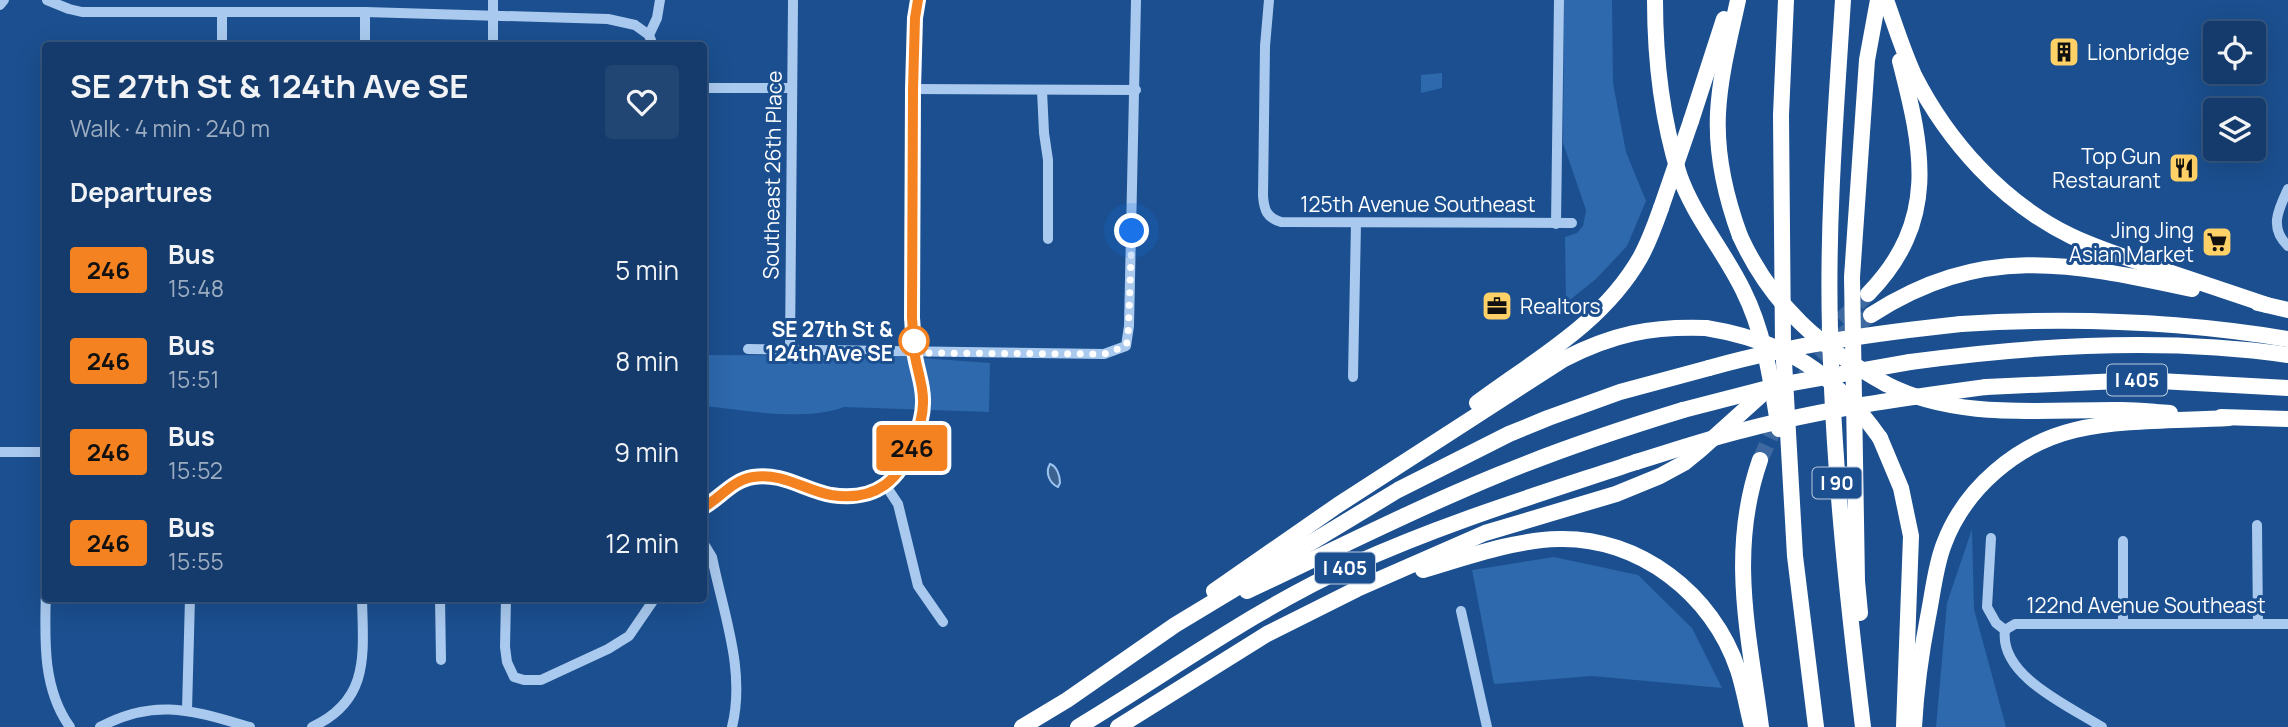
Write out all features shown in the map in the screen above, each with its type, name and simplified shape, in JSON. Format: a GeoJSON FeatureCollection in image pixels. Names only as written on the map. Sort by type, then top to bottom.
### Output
{"type":"FeatureCollection","features":[{"type":"Feature","properties":{"kind":"highway"},"geometry":{"type":"LineString","coordinates":[[1655,0],[1659,65],[1679,174],[1743,290],[1757,322],[1767,359],[1791,496]]}},
{"type":"Feature","properties":{"kind":"highway"},"geometry":{"type":"LineString","coordinates":[[1659,65],[1664,0]]}},
{"type":"Feature","properties":{"kind":"highway"},"geometry":{"type":"LineString","coordinates":[[1338,505],[1578,330],[1605,305],[1623,283],[1640,257],[1661,208],[1730,0]]}},
{"type":"Feature","properties":{"kind":"highway"},"geometry":{"type":"LineString","coordinates":[[1738,0],[1720,90],[1718,115],[1725,183],[1740,236],[1759,275],[1805,329],[1845,360],[1886,384],[1930,400],[1990,410],[2125,410],[2229,418],[2288,419]]}},
{"type":"Feature","properties":{"kind":"highway","name":"I 90"},"geometry":{"type":"LineString","coordinates":[[1786,0],[1781,115],[1783,344],[1798,588],[1816,727]]}},
{"type":"Feature","properties":{"kind":"highway","name":"I 90"},"geometry":{"type":"LineString","coordinates":[[1843,0],[1831,212],[1830,331],[1842,556],[1864,727]]}},
{"type":"Feature","properties":{"kind":"highway"},"geometry":{"type":"LineString","coordinates":[[1864,727],[1857,581],[1852,277],[1867,60],[1884,4]]}},
{"type":"Feature","properties":{"kind":"highway"},"geometry":{"type":"LineString","coordinates":[[1868,294],[1890,269],[1902,246],[1916,207],[1920,179],[1916,125],[1884,4]]}},
{"type":"Feature","properties":{"kind":"highway"},"geometry":{"type":"LineString","coordinates":[[1884,4],[1915,76],[1956,142],[1992,181],[2022,205],[2051,225],[2082,241],[2267,305]]}},
{"type":"Feature","properties":{"kind":"highway"},"geometry":{"type":"LineString","coordinates":[[1871,315],[1913,291],[1946,279],[2022,264],[2087,268],[2288,310]]}},
{"type":"Feature","properties":{"kind":"highway","name":"I 405"},"geometry":{"type":"LineString","coordinates":[[1022,727],[1128,659],[1175,625],[1398,490],[1509,434],[1620,392],[1758,355],[1961,324],[2087,319],[2288,339]]}},
{"type":"Feature","properties":{"kind":"highway"},"geometry":{"type":"LineString","coordinates":[[1128,659],[1225,582],[1541,373],[1592,345],[1642,330],[1706,328],[1732,332],[1771,345],[1820,372],[1847,396],[1880,438],[1901,488],[1911,536],[1904,727]]}},
{"type":"Feature","properties":{"kind":"highway"},"geometry":{"type":"LineString","coordinates":[[1175,625],[1395,519],[1499,474],[1615,431],[1780,385],[1910,362],[1983,353],[2109,346],[2177,346],[2288,355]]}},
{"type":"Feature","properties":{"kind":"highway","name":"I 405"},"geometry":{"type":"LineString","coordinates":[[1078,727],[1260,615],[1350,566],[1507,504],[1699,442],[1796,418],[1903,398],[1986,387],[2141,380],[2288,388]]}},
{"type":"Feature","properties":{"kind":"highway"},"geometry":{"type":"LineString","coordinates":[[1118,727],[1267,634],[1357,589],[1485,533],[1616,494],[1660,476],[1684,463],[1760,396]]}},
{"type":"Feature","properties":{"kind":"highway"},"geometry":{"type":"LineString","coordinates":[[1914,727],[1921,653],[1941,552],[1960,512],[1991,475],[2036,445],[2075,430],[2229,418]]}},
{"type":"Feature","properties":{"kind":"highway"},"geometry":{"type":"LineString","coordinates":[[1760,460],[1746,510],[1742,564],[1761,727]]}},
{"type":"Feature","properties":{"kind":"highway"},"geometry":{"type":"LineString","coordinates":[[1357,589],[1512,546],[1561,539],[1588,541],[1631,553],[1660,568],[1689,591],[1703,607],[1724,638],[1738,669],[1752,727]]}},
{"type":"Feature","properties":{"kind":"highway"},"geometry":{"type":"LineString","coordinates":[[1724,638],[1740,701],[1743,727]]}},
{"type":"Feature","properties":{"kind":"street"},"geometry":{"type":"LineString","coordinates":[[0,5],[4,0]]}},
{"type":"Feature","properties":{"kind":"street"},"geometry":{"type":"LineString","coordinates":[[47,0],[82,12],[365,12],[622,20],[635,25],[651,40],[660,0]]}},
{"type":"Feature","properties":{"kind":"street"},"geometry":{"type":"LineString","coordinates":[[493,0],[493,42]]}},
{"type":"Feature","properties":{"kind":"street","name":"Southeast 26th Place"},"geometry":{"type":"LineString","coordinates":[[790,349],[793,0]]}},
{"type":"Feature","properties":{"kind":"street"},"geometry":{"type":"LineString","coordinates":[[707,506],[750,477],[782,478],[816,491],[839,496],[864,494],[886,486],[905,465],[922,417],[923,390],[914,351],[913,89],[918,0]]}},
{"type":"Feature","properties":{"kind":"street"},"geometry":{"type":"LineString","coordinates":[[748,349],[1104,354],[1126,346],[1129,326],[1136,90],[1136,0]]}},
{"type":"Feature","properties":{"kind":"street","name":"125th Avenue Southeast"},"geometry":{"type":"LineString","coordinates":[[1269,0],[1265,46],[1263,196],[1267,215],[1281,222],[1572,223]]}},
{"type":"Feature","properties":{"kind":"street"},"geometry":{"type":"LineString","coordinates":[[1556,224],[1559,0]]}},
{"type":"Feature","properties":{"kind":"street"},"geometry":{"type":"LineString","coordinates":[[222,12],[222,42]]}},
{"type":"Feature","properties":{"kind":"street"},"geometry":{"type":"LineString","coordinates":[[365,12],[365,42]]}},
{"type":"Feature","properties":{"kind":"street"},"geometry":{"type":"LineString","coordinates":[[707,88],[792,88]]}},
{"type":"Feature","properties":{"kind":"street"},"geometry":{"type":"LineString","coordinates":[[913,89],[1136,90]]}},
{"type":"Feature","properties":{"kind":"street"},"geometry":{"type":"LineString","coordinates":[[1042,90],[1048,160],[1048,239]]}},
{"type":"Feature","properties":{"kind":"street"},"geometry":{"type":"LineString","coordinates":[[2288,190],[2277,215],[2281,239],[2288,246]]}},
{"type":"Feature","properties":{"kind":"street"},"geometry":{"type":"LineString","coordinates":[[1353,377],[1356,223]]}},
{"type":"Feature","properties":{"kind":"street"},"geometry":{"type":"LineString","coordinates":[[0,452],[42,452]]}},
{"type":"Feature","properties":{"kind":"street"},"geometry":{"type":"LineString","coordinates":[[886,486],[898,504],[918,586],[943,622]]}},
{"type":"Feature","properties":{"kind":"street"},"geometry":{"type":"LineString","coordinates":[[2257,525],[2258,624]]}},
{"type":"Feature","properties":{"kind":"street"},"geometry":{"type":"LineString","coordinates":[[1991,538],[1987,607],[1996,623],[2005,630],[2006,651],[2025,677],[2102,727]]}},
{"type":"Feature","properties":{"kind":"street"},"geometry":{"type":"LineString","coordinates":[[2123,541],[2123,623]]}},
{"type":"Feature","properties":{"kind":"street"},"geometry":{"type":"LineString","coordinates":[[707,549],[712,557],[735,659],[738,697],[732,727]]}},
{"type":"Feature","properties":{"kind":"street"},"geometry":{"type":"LineString","coordinates":[[46,602],[49,678],[57,708],[70,727]]}},
{"type":"Feature","properties":{"kind":"street"},"geometry":{"type":"LineString","coordinates":[[187,710],[190,602]]}},
{"type":"Feature","properties":{"kind":"street"},"geometry":{"type":"LineString","coordinates":[[312,727],[325,721],[340,708],[357,684],[363,658],[362,602]]}},
{"type":"Feature","properties":{"kind":"street"},"geometry":{"type":"LineString","coordinates":[[440,602],[441,660]]}},
{"type":"Feature","properties":{"kind":"street"},"geometry":{"type":"LineString","coordinates":[[506,602],[507,662],[514,677],[524,680],[541,680],[608,649],[629,636],[652,602]]}},
{"type":"Feature","properties":{"kind":"street"},"geometry":{"type":"LineString","coordinates":[[1461,611],[1486,727]]}},
{"type":"Feature","properties":{"kind":"street","name":"122nd Avenue Southeast"},"geometry":{"type":"LineString","coordinates":[[2005,630],[2015,624],[2288,624]]}},
{"type":"Feature","properties":{"kind":"street"},"geometry":{"type":"LineString","coordinates":[[100,727],[125,715],[172,708],[250,727]]}},
{"type":"Feature","properties":{"kind":"shaded area"},"geometry":{"type":"Polygon","coordinates":[[[1564,0],[1612,0],[1613,83],[1626,152],[1646,201],[1627,246],[1596,279],[1566,303],[1565,237],[1577,233],[1583,226],[1586,210],[1563,143],[1564,0]]]}},
{"type":"Feature","properties":{"kind":"shaded area"},"geometry":{"type":"Polygon","coordinates":[[[1442,73],[1442,88],[1421,93],[1421,75],[1442,73]]]}},
{"type":"Feature","properties":{"kind":"shaded area"},"geometry":{"type":"Polygon","coordinates":[[[707,355],[894,356],[990,363],[989,412],[844,407],[811,414],[707,406],[707,355]]]}},
{"type":"Feature","properties":{"kind":"shaded area"},"geometry":{"type":"Polygon","coordinates":[[[1050,464],[1059,474],[1058,487],[1049,477],[1050,464]]]}},
{"type":"Feature","properties":{"kind":"shaded area"},"geometry":{"type":"Polygon","coordinates":[[[1972,529],[1974,609],[2006,727],[1936,727],[1947,603],[1972,529]]]}},
{"type":"Feature","properties":{"kind":"shaded area"},"geometry":{"type":"Polygon","coordinates":[[[1554,557],[1638,575],[1692,628],[1722,688],[1592,676],[1494,684],[1472,570],[1554,557]]]}},
{"type":"Feature","properties":{"kind":"tunnel"},"geometry":{"type":"LineString","coordinates":[[1823,337],[1868,294]]}},
{"type":"Feature","properties":{"kind":"tunnel"},"geometry":{"type":"LineString","coordinates":[[1804,377],[1845,333],[1871,315]]}},
{"type":"Feature","properties":{"kind":"tunnel"},"geometry":{"type":"LineString","coordinates":[[1760,460],[1781,414]]}},
{"type":"Feature","properties":{"kind":"bus line","name":"246"},"geometry":{"type":"LineString","coordinates":[[707,506],[742,480],[760,476],[782,478],[826,494],[864,494],[886,486],[905,465],[918,433],[923,403],[923,390],[914,351],[912,318],[913,89],[918,0]]}},
{"type":"Feature","properties":{"kind":"place","name":"Lionbridge"},"geometry":{"type":"Point","coordinates":[2064,52]}},
{"type":"Feature","properties":{"kind":"place","name":"Top Gun Restaurant"},"geometry":{"type":"Point","coordinates":[2184,168]}},
{"type":"Feature","properties":{"kind":"place","name":"Jing Jing Asian Market"},"geometry":{"type":"Point","coordinates":[2217,242]}},
{"type":"Feature","properties":{"kind":"place","name":"Realtors"},"geometry":{"type":"Point","coordinates":[1497,306]}},
{"type":"Feature","properties":{"kind":"place","name":"SE 27th St & 124th Ave SE"},"geometry":{"type":"Point","coordinates":[914,341]}},
{"type":"Feature","properties":{"kind":"route"},"geometry":{"type":"LineString","coordinates":[[914,341],[914,351],[924,353],[1046,355],[1104,354],[1120,350],[1126,346],[1128,338],[1132,231]]}}]}
